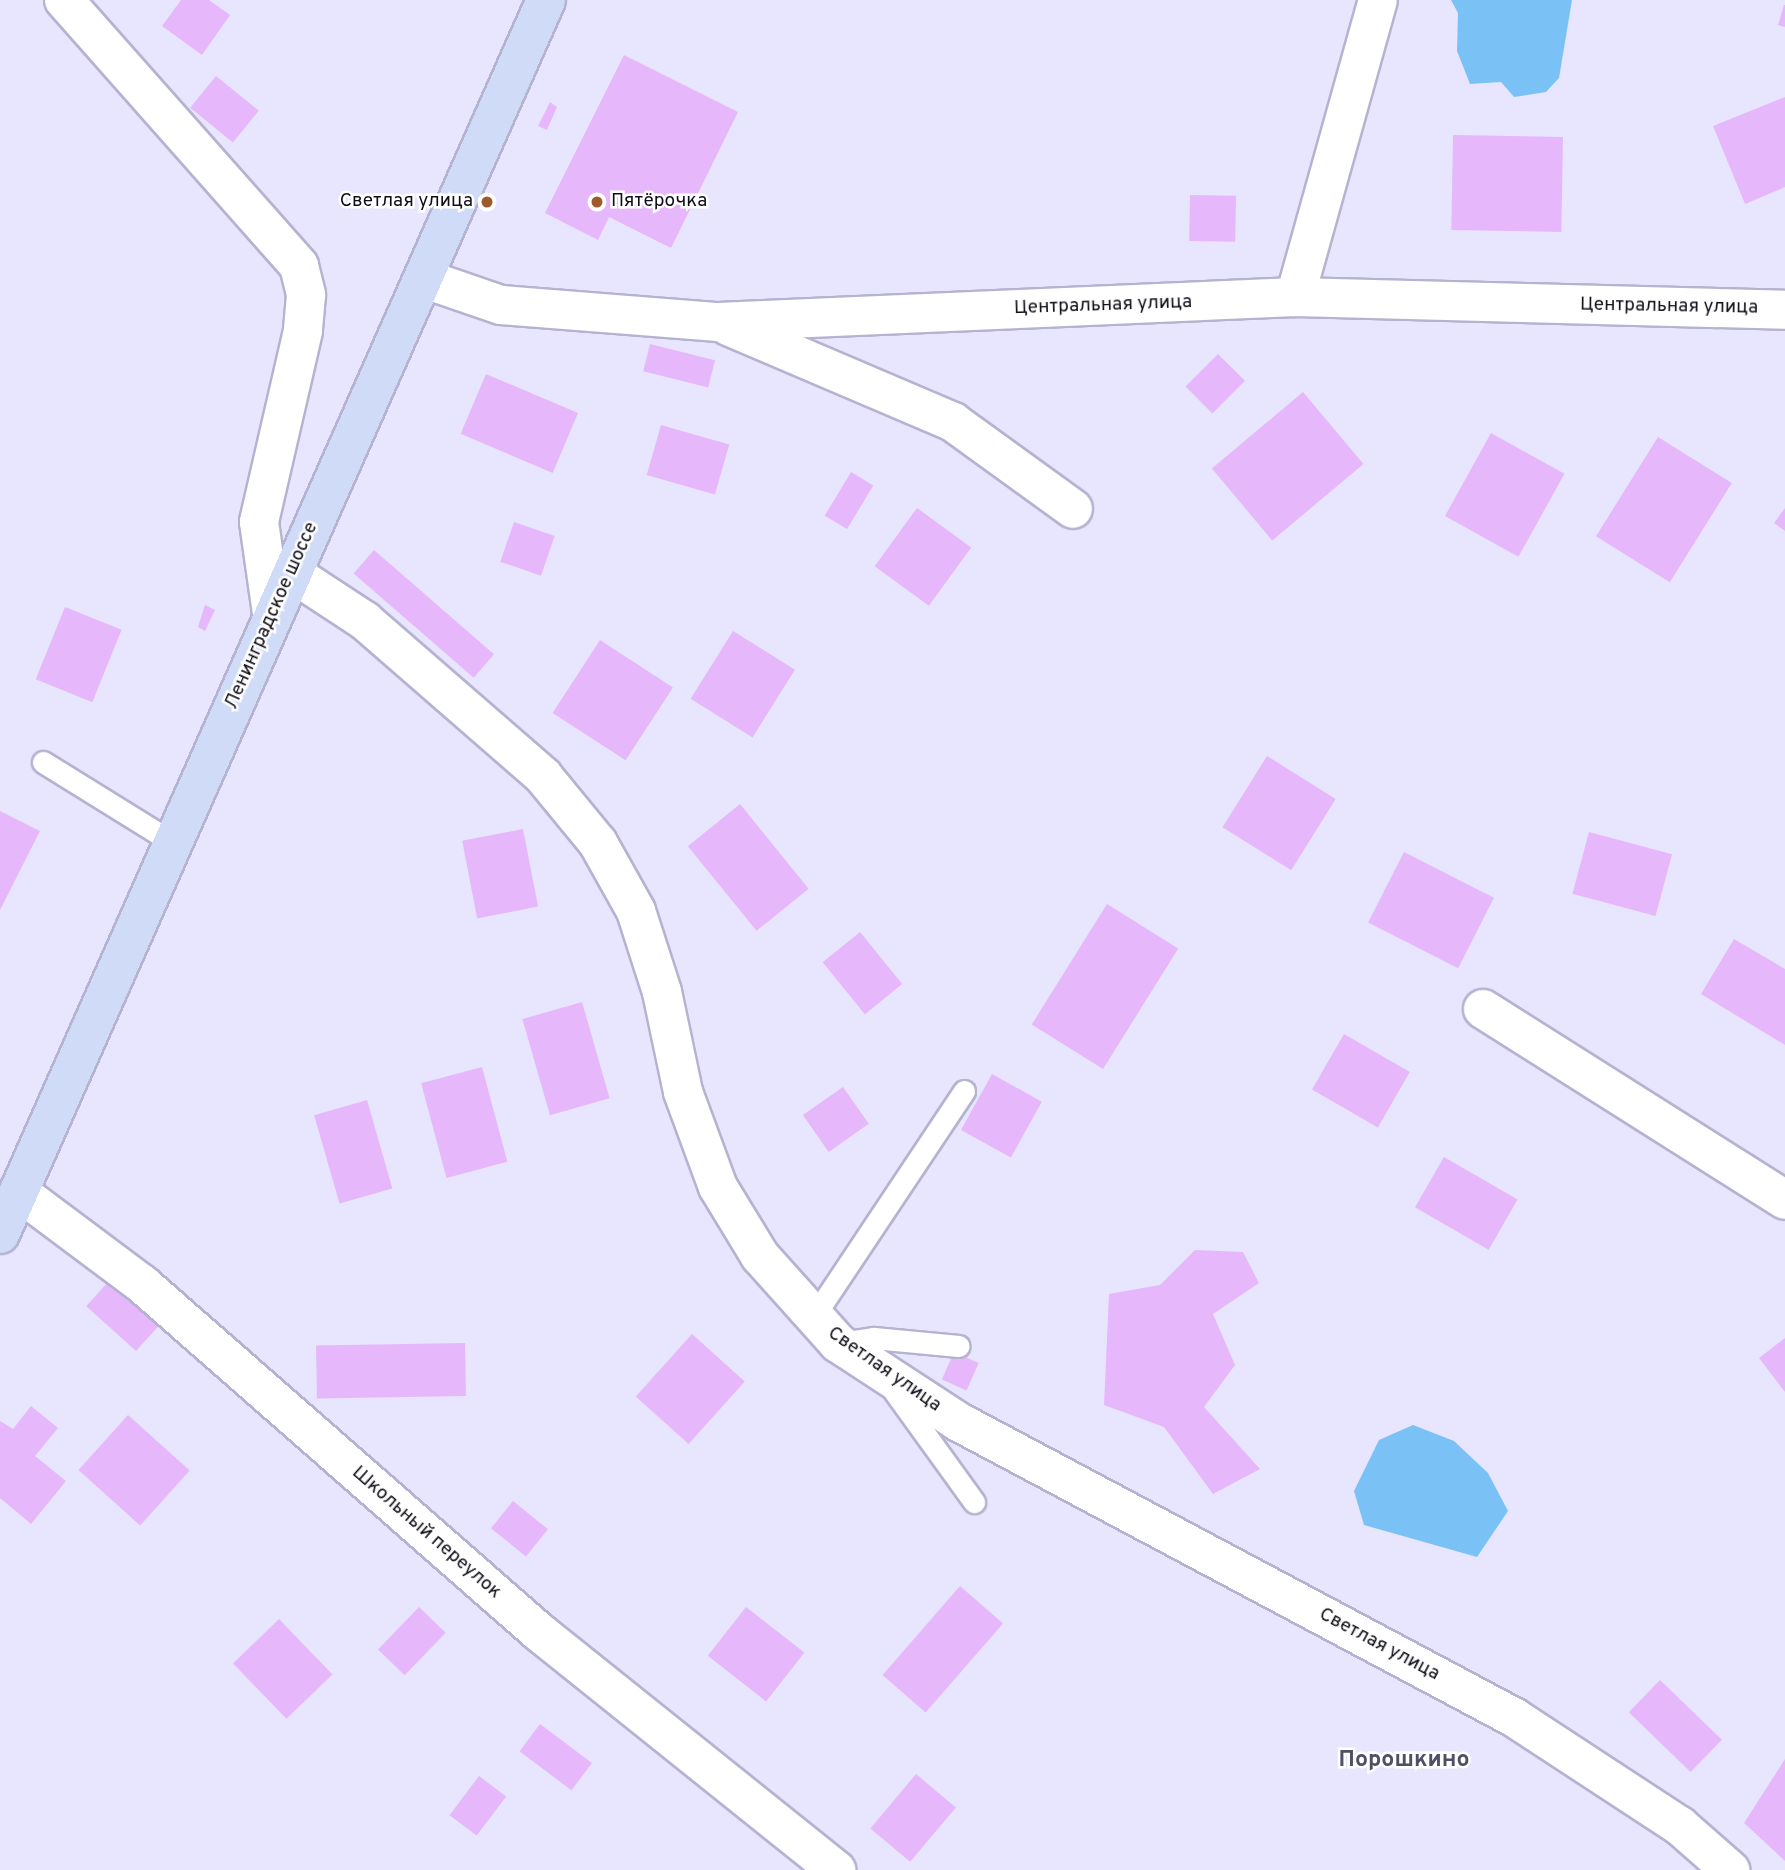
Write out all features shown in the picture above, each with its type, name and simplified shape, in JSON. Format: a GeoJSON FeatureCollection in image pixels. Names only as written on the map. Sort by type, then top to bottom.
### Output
{"type":"FeatureCollection","features":[{"type":"Feature","properties":{"kind":"main road","name":"Ленинградское шоссе"},"geometry":{"type":"LineString","coordinates":[[0,1234],[169,840],[425,279],[546,0]]}},
{"type":"Feature","properties":{"kind":"street"},"geometry":{"type":"LineString","coordinates":[[64,0],[299,266],[306,295],[303,331],[259,522],[272,613]]}},
{"type":"Feature","properties":{"kind":"street"},"geometry":{"type":"LineString","coordinates":[[1295,298],[1378,0]]}},
{"type":"Feature","properties":{"kind":"street","name":"Центральная улица"},"geometry":{"type":"LineString","coordinates":[[425,279],[501,305],[718,322],[1295,298],[1785,310]]}},
{"type":"Feature","properties":{"kind":"street"},"geometry":{"type":"LineString","coordinates":[[718,322],[953,422],[1073,509]]}},
{"type":"Feature","properties":{"kind":"street","name":"Светлая улица"},"geometry":{"type":"LineString","coordinates":[[292,573],[365,621],[543,776],[598,843],[636,911],[683,1092],[718,1188],[760,1256],[825,1331],[879,1370],[957,1420],[1515,1718],[1680,1826],[1730,1870]]}},
{"type":"Feature","properties":{"kind":"street"},"geometry":{"type":"LineString","coordinates":[[1483,1009],[1785,1200]]}},
{"type":"Feature","properties":{"kind":"street","name":"Школьный переулок"},"geometry":{"type":"LineString","coordinates":[[19,1192],[142,1284],[539,1632],[836,1870]]}},
{"type":"Feature","properties":{"kind":"lane"},"geometry":{"type":"LineString","coordinates":[[43,762],[169,840]]}},
{"type":"Feature","properties":{"kind":"lane"},"geometry":{"type":"LineString","coordinates":[[959,1346],[825,1331],[964,1091]]}},
{"type":"Feature","properties":{"kind":"lane"},"geometry":{"type":"LineString","coordinates":[[879,1370],[974,1502]]}},
{"type":"Feature","properties":{"kind":"water"},"geometry":{"type":"Polygon","coordinates":[[[1451,0],[1572,0],[1559,78],[1546,92],[1514,97],[1501,82],[1470,84],[1457,51],[1458,13],[1451,0]]]}},
{"type":"Feature","properties":{"kind":"water"},"geometry":{"type":"Polygon","coordinates":[[[1413,1425],[1454,1441],[1488,1473],[1508,1511],[1477,1557],[1364,1525],[1354,1491],[1379,1440],[1413,1425]]]}},
{"type":"Feature","properties":{"kind":"building"},"geometry":{"type":"Polygon","coordinates":[[[181,0],[209,0],[230,15],[202,55],[162,26],[181,0]]]}},
{"type":"Feature","properties":{"kind":"building"},"geometry":{"type":"Polygon","coordinates":[[[1785,5],[1785,27],[1778,25],[1785,5]]]}},
{"type":"Feature","properties":{"kind":"building"},"geometry":{"type":"Polygon","coordinates":[[[624,55],[738,112],[671,248],[609,217],[598,240],[545,213],[624,55]]]}},
{"type":"Feature","properties":{"kind":"building"},"geometry":{"type":"Polygon","coordinates":[[[216,76],[259,111],[233,142],[190,108],[216,76]]]}},
{"type":"Feature","properties":{"kind":"building"},"geometry":{"type":"Polygon","coordinates":[[[1785,97],[1785,187],[1745,204],[1713,126],[1785,97]]]}},
{"type":"Feature","properties":{"kind":"building"},"geometry":{"type":"Polygon","coordinates":[[[550,102],[557,107],[547,130],[538,126],[550,102]]]}},
{"type":"Feature","properties":{"kind":"building"},"geometry":{"type":"Polygon","coordinates":[[[1453,135],[1563,137],[1561,232],[1451,230],[1453,135]]]}},
{"type":"Feature","properties":{"kind":"building"},"geometry":{"type":"Polygon","coordinates":[[[1190,195],[1236,196],[1235,242],[1189,241],[1190,195]]]}},
{"type":"Feature","properties":{"kind":"building"},"geometry":{"type":"Polygon","coordinates":[[[650,344],[715,360],[708,387],[643,371],[650,344]]]}},
{"type":"Feature","properties":{"kind":"building"},"geometry":{"type":"Polygon","coordinates":[[[1218,354],[1245,381],[1212,413],[1185,387],[1218,354]]]}},
{"type":"Feature","properties":{"kind":"building"},"geometry":{"type":"Polygon","coordinates":[[[486,374],[578,413],[553,473],[461,434],[486,374]]]}},
{"type":"Feature","properties":{"kind":"building"},"geometry":{"type":"Polygon","coordinates":[[[1303,392],[1363,464],[1272,540],[1212,468],[1303,392]]]}},
{"type":"Feature","properties":{"kind":"building"},"geometry":{"type":"Polygon","coordinates":[[[661,425],[729,445],[715,495],[647,475],[661,425]]]}},
{"type":"Feature","properties":{"kind":"building"},"geometry":{"type":"Polygon","coordinates":[[[1491,433],[1564,474],[1518,557],[1445,516],[1491,433]]]}},
{"type":"Feature","properties":{"kind":"building"},"geometry":{"type":"Polygon","coordinates":[[[1658,437],[1732,483],[1670,582],[1596,536],[1658,437]]]}},
{"type":"Feature","properties":{"kind":"building"},"geometry":{"type":"Polygon","coordinates":[[[851,472],[873,485],[847,529],[825,516],[851,472]]]}},
{"type":"Feature","properties":{"kind":"building"},"geometry":{"type":"Polygon","coordinates":[[[917,508],[971,547],[929,606],[875,566],[917,508]]]}},
{"type":"Feature","properties":{"kind":"building"},"geometry":{"type":"Polygon","coordinates":[[[1785,508],[1785,531],[1774,523],[1785,508]]]}},
{"type":"Feature","properties":{"kind":"building"},"geometry":{"type":"Polygon","coordinates":[[[514,522],[555,536],[541,576],[500,562],[514,522]]]}},
{"type":"Feature","properties":{"kind":"building"},"geometry":{"type":"Polygon","coordinates":[[[374,550],[494,654],[474,678],[354,573],[374,550]]]}},
{"type":"Feature","properties":{"kind":"building"},"geometry":{"type":"Polygon","coordinates":[[[205,605],[215,610],[205,631],[198,627],[205,605]]]}},
{"type":"Feature","properties":{"kind":"building"},"geometry":{"type":"Polygon","coordinates":[[[65,607],[122,630],[92,702],[36,679],[65,607]]]}},
{"type":"Feature","properties":{"kind":"building"},"geometry":{"type":"Polygon","coordinates":[[[733,631],[795,670],[753,738],[691,699],[733,631]]]}},
{"type":"Feature","properties":{"kind":"building"},"geometry":{"type":"Polygon","coordinates":[[[600,640],[673,687],[626,760],[553,713],[600,640]]]}},
{"type":"Feature","properties":{"kind":"building"},"geometry":{"type":"Polygon","coordinates":[[[1267,756],[1336,799],[1291,870],[1222,827],[1267,756]]]}},
{"type":"Feature","properties":{"kind":"building"},"geometry":{"type":"Polygon","coordinates":[[[740,804],[809,889],[757,931],[688,846],[740,804]]]}},
{"type":"Feature","properties":{"kind":"building"},"geometry":{"type":"Polygon","coordinates":[[[0,811],[40,831],[0,910],[0,811]]]}},
{"type":"Feature","properties":{"kind":"building"},"geometry":{"type":"Polygon","coordinates":[[[523,829],[538,907],[477,918],[462,841],[523,829]]]}},
{"type":"Feature","properties":{"kind":"building"},"geometry":{"type":"Polygon","coordinates":[[[1589,832],[1672,854],[1656,916],[1572,894],[1589,832]]]}},
{"type":"Feature","properties":{"kind":"building"},"geometry":{"type":"Polygon","coordinates":[[[1404,852],[1494,898],[1458,968],[1368,922],[1404,852]]]}},
{"type":"Feature","properties":{"kind":"building"},"geometry":{"type":"Polygon","coordinates":[[[1107,904],[1178,949],[1103,1069],[1032,1024],[1107,904]]]}},
{"type":"Feature","properties":{"kind":"building"},"geometry":{"type":"Polygon","coordinates":[[[860,932],[902,984],[865,1014],[823,962],[860,932]]]}},
{"type":"Feature","properties":{"kind":"building"},"geometry":{"type":"Polygon","coordinates":[[[1734,939],[1785,969],[1785,1045],[1701,994],[1734,939]]]}},
{"type":"Feature","properties":{"kind":"building"},"geometry":{"type":"Polygon","coordinates":[[[582,1002],[610,1098],[550,1115],[522,1019],[582,1002]]]}},
{"type":"Feature","properties":{"kind":"building"},"geometry":{"type":"Polygon","coordinates":[[[1344,1034],[1410,1072],[1378,1127],[1312,1089],[1344,1034]]]}},
{"type":"Feature","properties":{"kind":"building"},"geometry":{"type":"Polygon","coordinates":[[[482,1067],[507,1162],[447,1178],[421,1083],[482,1067]]]}},
{"type":"Feature","properties":{"kind":"building"},"geometry":{"type":"Polygon","coordinates":[[[992,1074],[1042,1102],[1011,1158],[961,1130],[992,1074]]]}},
{"type":"Feature","properties":{"kind":"building"},"geometry":{"type":"Polygon","coordinates":[[[843,1087],[869,1124],[829,1152],[803,1115],[843,1087]]]}},
{"type":"Feature","properties":{"kind":"building"},"geometry":{"type":"Polygon","coordinates":[[[367,1100],[392,1188],[339,1204],[314,1115],[367,1100]]]}},
{"type":"Feature","properties":{"kind":"building"},"geometry":{"type":"Polygon","coordinates":[[[1444,1157],[1518,1200],[1489,1250],[1415,1207],[1444,1157]]]}},
{"type":"Feature","properties":{"kind":"building"},"geometry":{"type":"Polygon","coordinates":[[[1195,1250],[1243,1252],[1259,1283],[1213,1314],[1235,1365],[1204,1407],[1260,1469],[1213,1494],[1164,1427],[1104,1405],[1109,1294],[1160,1285],[1195,1250]]]}},
{"type":"Feature","properties":{"kind":"building"},"geometry":{"type":"Polygon","coordinates":[[[109,1281],[159,1326],[136,1351],[86,1306],[109,1281]]]}},
{"type":"Feature","properties":{"kind":"building"},"geometry":{"type":"Polygon","coordinates":[[[692,1334],[745,1382],[689,1444],[636,1396],[692,1334]]]}},
{"type":"Feature","properties":{"kind":"building"},"geometry":{"type":"Polygon","coordinates":[[[1785,1338],[1785,1392],[1759,1358],[1785,1338]]]}},
{"type":"Feature","properties":{"kind":"building"},"geometry":{"type":"Polygon","coordinates":[[[465,1343],[466,1396],[317,1399],[316,1346],[465,1343]]]}},
{"type":"Feature","properties":{"kind":"building"},"geometry":{"type":"Polygon","coordinates":[[[954,1352],[979,1363],[966,1390],[942,1379],[954,1352]]]}},
{"type":"Feature","properties":{"kind":"building"},"geometry":{"type":"Polygon","coordinates":[[[31,1406],[58,1428],[35,1456],[66,1481],[31,1524],[0,1498],[0,1421],[13,1429],[31,1406]]]}},
{"type":"Feature","properties":{"kind":"building"},"geometry":{"type":"Polygon","coordinates":[[[128,1415],[190,1471],[140,1526],[78,1470],[128,1415]]]}},
{"type":"Feature","properties":{"kind":"building"},"geometry":{"type":"Polygon","coordinates":[[[513,1501],[548,1529],[526,1557],[491,1528],[513,1501]]]}},
{"type":"Feature","properties":{"kind":"building"},"geometry":{"type":"Polygon","coordinates":[[[960,1586],[1003,1623],[926,1712],[883,1675],[960,1586]]]}},
{"type":"Feature","properties":{"kind":"building"},"geometry":{"type":"Polygon","coordinates":[[[419,1607],[446,1633],[405,1675],[378,1649],[419,1607]]]}},
{"type":"Feature","properties":{"kind":"building"},"geometry":{"type":"Polygon","coordinates":[[[746,1607],[804,1653],[766,1701],[708,1656],[746,1607]]]}},
{"type":"Feature","properties":{"kind":"building"},"geometry":{"type":"Polygon","coordinates":[[[279,1619],[332,1674],[286,1719],[233,1663],[279,1619]]]}},
{"type":"Feature","properties":{"kind":"building"},"geometry":{"type":"Polygon","coordinates":[[[1660,1680],[1722,1740],[1691,1772],[1629,1712],[1660,1680]]]}},
{"type":"Feature","properties":{"kind":"building"},"geometry":{"type":"Polygon","coordinates":[[[540,1724],[592,1763],[571,1790],[520,1751],[540,1724]]]}},
{"type":"Feature","properties":{"kind":"building"},"geometry":{"type":"Polygon","coordinates":[[[1785,1759],[1785,1861],[1744,1823],[1785,1759]]]}},
{"type":"Feature","properties":{"kind":"building"},"geometry":{"type":"Polygon","coordinates":[[[916,1774],[956,1807],[910,1862],[870,1828],[916,1774]]]}},
{"type":"Feature","properties":{"kind":"building"},"geometry":{"type":"Polygon","coordinates":[[[479,1776],[506,1796],[477,1836],[450,1815],[479,1776]]]}},
{"type":"Feature","properties":{"kind":"place","name":"Светлая улица"},"geometry":{"type":"Point","coordinates":[487,202]}},
{"type":"Feature","properties":{"kind":"place","name":"Пятёрочка"},"geometry":{"type":"Point","coordinates":[597,202]}},
{"type":"Feature","properties":{"kind":"district","name":"Порошкино"},"geometry":{"type":"Point","coordinates":[1404,1761]}}]}
